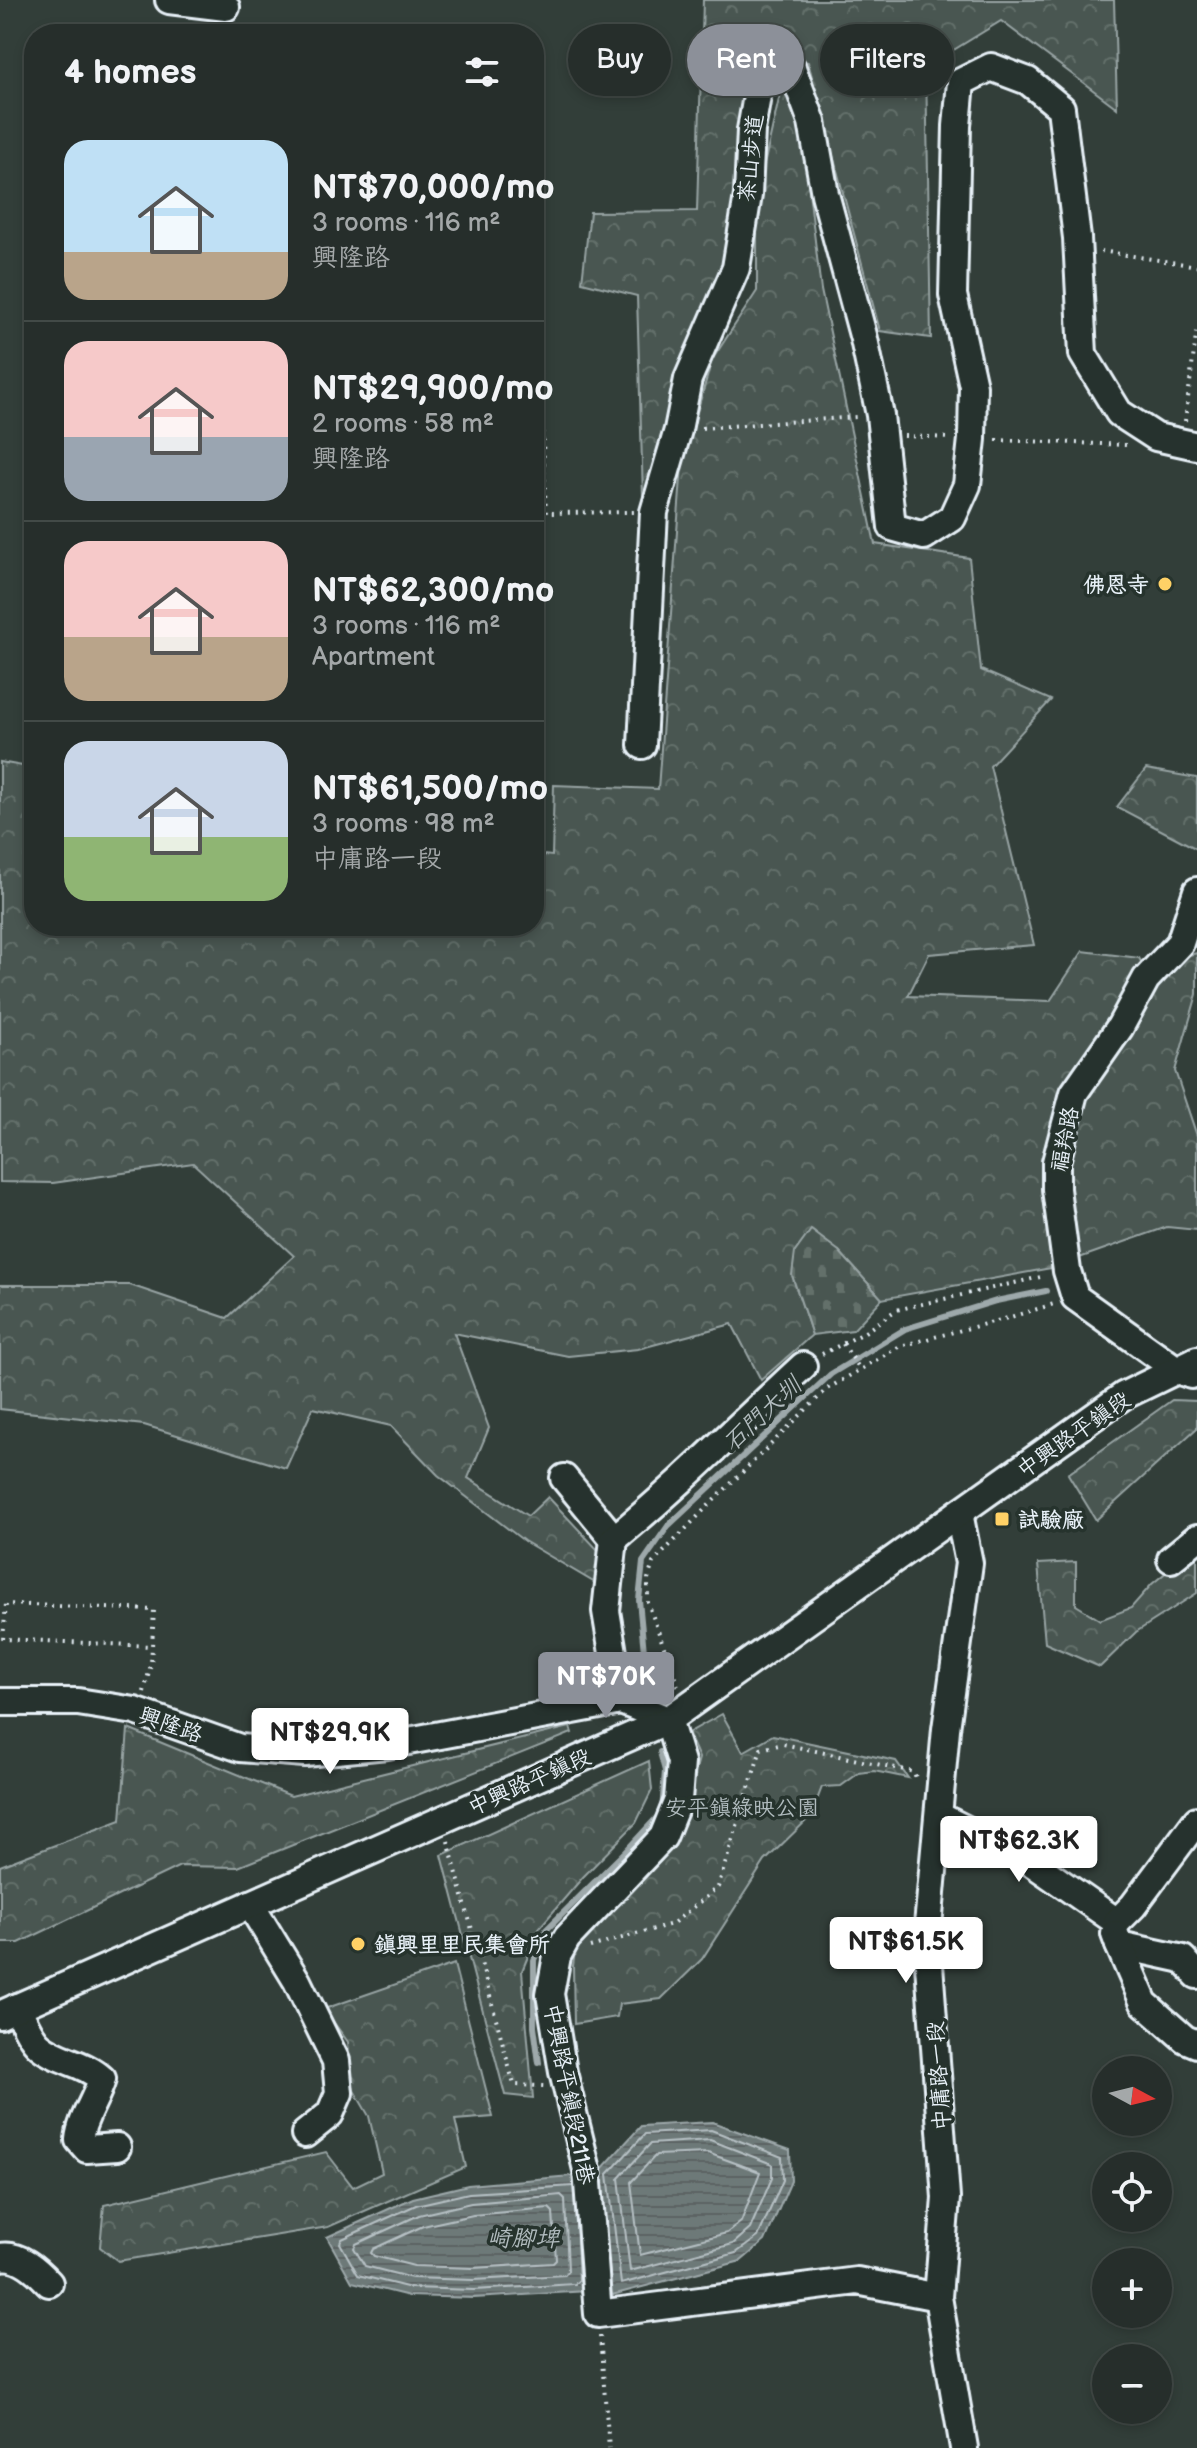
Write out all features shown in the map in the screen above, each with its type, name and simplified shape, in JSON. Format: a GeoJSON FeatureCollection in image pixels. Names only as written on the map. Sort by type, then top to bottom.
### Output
{"type":"FeatureCollection","features":[{"type":"Feature","properties":{"kind":"street"},"geometry":{"type":"LineString","coordinates":[[169,0],[226,7]]}},
{"type":"Feature","properties":{"kind":"street","name":"茶山步道"},"geometry":{"type":"LineString","coordinates":[[642,745],[654,512],[678,430],[688,379],[736,268],[748,195],[751,130],[761,73],[792,68],[812,122],[825,194],[864,339],[880,415],[892,527],[924,536],[952,518],[967,485],[973,386],[953,295],[957,126],[961,82],[991,67],[1028,81],[1061,108],[1078,248],[1083,354],[1119,413],[1156,437],[1189,445]]}},
{"type":"Feature","properties":{"kind":"street","name":"福羚路"},"geometry":{"type":"LineString","coordinates":[[1075,1297],[1067,1271],[1056,1189],[1056,1162],[1074,1093],[1120,1027],[1146,979],[1189,941],[1197,891]]}},
{"type":"Feature","properties":{"kind":"street"},"geometry":{"type":"LineString","coordinates":[[1075,1297],[1190,1369]]}},
{"type":"Feature","properties":{"kind":"street"},"geometry":{"type":"LineString","coordinates":[[677,1714],[621,1701],[606,1611],[614,1539],[658,1503],[803,1366]]}},
{"type":"Feature","properties":{"kind":"street","name":"中興路平鎮段"},"geometry":{"type":"LineString","coordinates":[[8,2011],[677,1714],[1123,1396],[1190,1369]]}},
{"type":"Feature","properties":{"kind":"street"},"geometry":{"type":"LineString","coordinates":[[564,1478],[614,1539]]}},
{"type":"Feature","properties":{"kind":"street","name":"中庸路一段"},"geometry":{"type":"LineString","coordinates":[[959,1513],[969,1563],[946,1729],[927,1937],[946,2198],[938,2297],[964,2448]]}},
{"type":"Feature","properties":{"kind":"street"},"geometry":{"type":"LineString","coordinates":[[1171,1559],[1197,1538]]}},
{"type":"Feature","properties":{"kind":"street","name":"興隆路"},"geometry":{"type":"LineString","coordinates":[[0,1702],[78,1702],[135,1711],[240,1748],[305,1753],[387,1745],[621,1701]]}},
{"type":"Feature","properties":{"kind":"street","name":"中興路平鎮段211巷"},"geometry":{"type":"LineString","coordinates":[[598,2314],[587,2170],[567,2087],[550,1994],[557,1956],[567,1938],[663,1837],[678,1800],[681,1762],[677,1714]]}},
{"type":"Feature","properties":{"kind":"street"},"geometry":{"type":"LineString","coordinates":[[939,1816],[1031,1862],[1118,1934],[1183,1959],[1197,1975]]}},
{"type":"Feature","properties":{"kind":"street"},"geometry":{"type":"LineString","coordinates":[[1197,1820],[1133,1906],[1118,1934],[1144,2003],[1185,2039],[1197,2044]]}},
{"type":"Feature","properties":{"kind":"street"},"geometry":{"type":"LineString","coordinates":[[250,1904],[297,1981],[336,2061],[339,2093],[330,2114],[305,2134]]}},
{"type":"Feature","properties":{"kind":"street"},"geometry":{"type":"LineString","coordinates":[[8,2011],[38,2045],[78,2063],[102,2079],[98,2096],[80,2124],[79,2140],[87,2149],[117,2147]]}},
{"type":"Feature","properties":{"kind":"street"},"geometry":{"type":"LineString","coordinates":[[0,2257],[7,2256],[35,2268],[49,2283]]}},
{"type":"Feature","properties":{"kind":"street"},"geometry":{"type":"LineString","coordinates":[[598,2314],[857,2281],[938,2297]]}},
{"type":"Feature","properties":{"kind":"path"},"geometry":{"type":"LineString","coordinates":[[1078,248],[1197,266]]}},
{"type":"Feature","properties":{"kind":"path"},"geometry":{"type":"LineString","coordinates":[[1189,445],[1197,328]]}},
{"type":"Feature","properties":{"kind":"path"},"geometry":{"type":"LineString","coordinates":[[678,430],[880,415]]}},
{"type":"Feature","properties":{"kind":"path"},"geometry":{"type":"LineString","coordinates":[[898,436],[972,439]]}},
{"type":"Feature","properties":{"kind":"path"},"geometry":{"type":"LineString","coordinates":[[1012,441],[1140,445]]}},
{"type":"Feature","properties":{"kind":"path"},"geometry":{"type":"LineString","coordinates":[[544,464],[546,513],[654,512]]}},
{"type":"Feature","properties":{"kind":"path"},"geometry":{"type":"LineString","coordinates":[[803,1366],[862,1334],[896,1310],[1067,1271]]}},
{"type":"Feature","properties":{"kind":"path"},"geometry":{"type":"LineString","coordinates":[[677,1714],[648,1603],[648,1579],[653,1563],[827,1389],[900,1346],[1075,1297]]}},
{"type":"Feature","properties":{"kind":"path"},"geometry":{"type":"LineString","coordinates":[[843,1344],[860,1369]]}},
{"type":"Feature","properties":{"kind":"path"},"geometry":{"type":"LineString","coordinates":[[151,1664],[152,1646],[154,1610],[6,1604],[3,1639],[152,1646]]}},
{"type":"Feature","properties":{"kind":"path"},"geometry":{"type":"LineString","coordinates":[[557,1956],[672,1924],[718,1887],[761,1749],[783,1744],[914,1772],[919,1786]]}},
{"type":"Feature","properties":{"kind":"path"},"geometry":{"type":"LineString","coordinates":[[442,1819],[514,2085],[567,2087]]}},
{"type":"Feature","properties":{"kind":"path"},"geometry":{"type":"LineString","coordinates":[[598,2314],[609,2448]]}},
{"type":"Feature","properties":{"kind":"green space"},"geometry":{"type":"Polygon","coordinates":[[[703,0],[1114,0],[1117,108],[1001,21],[954,50],[954,24],[820,24],[820,96],[927,96],[931,338],[880,331],[808,62],[804,61],[804,24],[702,24],[703,0]]]}},
{"type":"Feature","properties":{"kind":"green space"},"geometry":{"type":"Polygon","coordinates":[[[700,96],[748,96],[726,275],[655,486],[643,497],[637,296],[582,282],[590,212],[697,211],[700,96]]]}},
{"type":"Feature","properties":{"kind":"green space"},"geometry":{"type":"Polygon","coordinates":[[[780,96],[797,96],[821,290],[875,544],[969,558],[981,670],[1051,700],[990,766],[1034,945],[929,954],[908,996],[1050,1001],[1083,951],[1139,958],[1155,986],[1189,955],[1197,953],[1197,994],[1175,1071],[1197,1136],[1197,1230],[1167,1227],[1051,1268],[882,1299],[839,1251],[792,1275],[812,1335],[761,1380],[732,1324],[638,1349],[568,1356],[454,1333],[489,1428],[468,1478],[528,1516],[548,1497],[600,1552],[597,1584],[524,1541],[438,1475],[391,1426],[313,1408],[286,1468],[144,1425],[0,1409],[0,1285],[130,1285],[227,1318],[294,1256],[193,1163],[53,1183],[0,1182],[0,762],[24,766],[24,936],[544,936],[544,855],[552,856],[554,785],[658,789],[682,464],[712,360],[757,291],[757,196],[780,96]]]}},
{"type":"Feature","properties":{"kind":"green space"},"geometry":{"type":"Polygon","coordinates":[[[1146,769],[1197,778],[1197,849],[1117,807],[1146,769]]]}},
{"type":"Feature","properties":{"kind":"green space"},"geometry":{"type":"Polygon","coordinates":[[[811,1230],[839,1251],[882,1299],[853,1330],[812,1335],[792,1275],[795,1252],[811,1230]]]}},
{"type":"Feature","properties":{"kind":"green space"},"geometry":{"type":"Polygon","coordinates":[[[1172,1400],[1197,1401],[1197,1428],[1096,1520],[1068,1474],[1172,1400]]]}},
{"type":"Feature","properties":{"kind":"green space"},"geometry":{"type":"Polygon","coordinates":[[[1197,1547],[1197,1593],[1136,1632],[1100,1667],[1045,1643],[1038,1564],[1076,1562],[1076,1605],[1100,1620],[1131,1608],[1152,1584],[1197,1547]]]}},
{"type":"Feature","properties":{"kind":"green space","name":"安平鎮綠映公園"},"geometry":{"type":"Polygon","coordinates":[[[722,1714],[743,1752],[773,1735],[896,1761],[908,1778],[874,1771],[859,1773],[841,1786],[822,1787],[811,1816],[765,1861],[702,1959],[661,1999],[619,2004],[617,2017],[574,2024],[573,1966],[576,1943],[624,1901],[676,1844],[699,1758],[688,1733],[722,1714]]]}},
{"type":"Feature","properties":{"kind":"green space"},"geometry":{"type":"Polygon","coordinates":[[[570,1727],[572,1733],[238,1867],[180,1866],[19,1943],[0,1943],[0,1866],[121,1820],[128,1729],[291,1796],[570,1727]]]}},
{"type":"Feature","properties":{"kind":"green space"},"geometry":{"type":"Polygon","coordinates":[[[649,1761],[652,1790],[636,1823],[540,1927],[522,1971],[533,2098],[505,2095],[442,1855],[649,1761]]]}},
{"type":"Feature","properties":{"kind":"green space"},"geometry":{"type":"Polygon","coordinates":[[[454,1964],[493,2117],[455,2120],[466,2167],[328,2227],[118,2261],[100,2247],[104,2205],[326,2152],[353,2187],[382,2173],[369,2116],[352,2087],[348,2042],[324,2009],[454,1964]]]}},
{"type":"Feature","properties":{"kind":"water","name":"崎腳埤"},"geometry":{"type":"Polygon","coordinates":[[[712,2122],[790,2150],[791,2181],[765,2241],[741,2261],[612,2295],[599,2172],[641,2126],[712,2122]]]}},
{"type":"Feature","properties":{"kind":"water","name":"崎腳埤"},"geometry":{"type":"Polygon","coordinates":[[[582,2175],[587,2291],[474,2298],[409,2296],[352,2282],[327,2237],[413,2198],[468,2185],[582,2175]]]}},
{"type":"Feature","properties":{"kind":"waterway","name":"石門大圳"},"geometry":{"type":"LineString","coordinates":[[647,1683],[639,1600],[643,1562],[668,1526],[831,1374],[905,1329],[996,1301],[1046,1291]]}},
{"type":"Feature","properties":{"kind":"waterway","name":"石門大圳"},"geometry":{"type":"LineString","coordinates":[[539,2063],[534,2026],[534,1960],[546,1930],[662,1812],[665,1771],[660,1752]]}},
{"type":"Feature","properties":{"kind":"place","name":"佛恩寺"},"geometry":{"type":"Point","coordinates":[1165,584]}},
{"type":"Feature","properties":{"kind":"place","name":"試驗廠"},"geometry":{"type":"Point","coordinates":[1002,1519]}},
{"type":"Feature","properties":{"kind":"place","name":"鎮興里里民集會所"},"geometry":{"type":"Point","coordinates":[358,1944]}}]}
